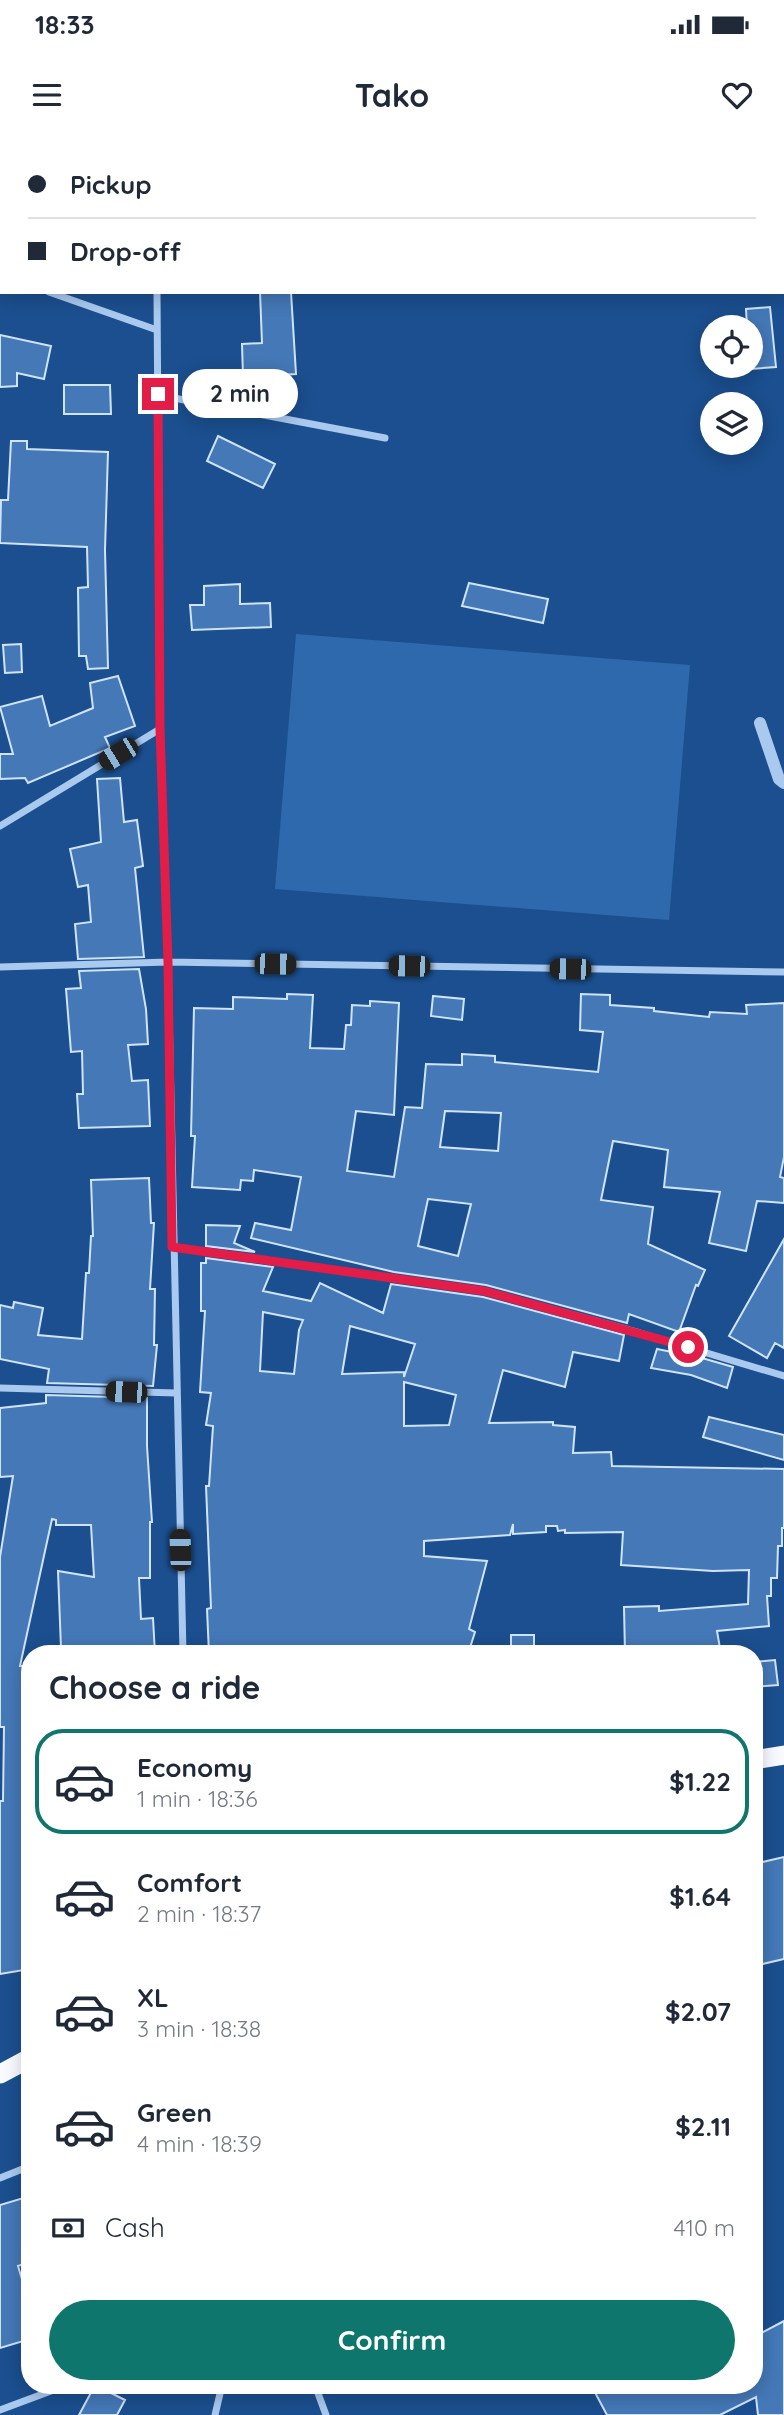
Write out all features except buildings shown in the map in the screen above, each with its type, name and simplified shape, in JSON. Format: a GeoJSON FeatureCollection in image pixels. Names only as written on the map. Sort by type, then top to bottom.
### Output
{"type":"FeatureCollection","features":[{"type":"Feature","properties":{"kind":"highway"},"geometry":{"type":"LineString","coordinates":[[763,1758],[784,1755]]}},
{"type":"Feature","properties":{"kind":"highway"},"geometry":{"type":"LineString","coordinates":[[0,2074],[21,2063]]}},
{"type":"Feature","properties":{"kind":"street"},"geometry":{"type":"LineString","coordinates":[[55,294],[157,330]]}},
{"type":"Feature","properties":{"kind":"street"},"geometry":{"type":"LineString","coordinates":[[157,294],[160,729],[168,962],[172,1247],[183,1645]]}},
{"type":"Feature","properties":{"kind":"street"},"geometry":{"type":"LineString","coordinates":[[158,394],[385,438]]}},
{"type":"Feature","properties":{"kind":"street"},"geometry":{"type":"LineString","coordinates":[[761,723],[779,779],[784,783]]}},
{"type":"Feature","properties":{"kind":"street"},"geometry":{"type":"LineString","coordinates":[[0,826],[160,729]]}},
{"type":"Feature","properties":{"kind":"street"},"geometry":{"type":"LineString","coordinates":[[0,967],[168,962],[784,972]]}},
{"type":"Feature","properties":{"kind":"street"},"geometry":{"type":"LineString","coordinates":[[172,1247],[484,1291],[640,1333],[784,1376]]}},
{"type":"Feature","properties":{"kind":"street"},"geometry":{"type":"LineString","coordinates":[[0,1388],[176,1393]]}},
{"type":"Feature","properties":{"kind":"street"},"geometry":{"type":"LineString","coordinates":[[0,2178],[21,2170]]}},
{"type":"Feature","properties":{"kind":"street"},"geometry":{"type":"LineString","coordinates":[[0,2410],[43,2394]]}},
{"type":"Feature","properties":{"kind":"street"},"geometry":{"type":"LineString","coordinates":[[215,2415],[220,2394]]}},
{"type":"Feature","properties":{"kind":"street"},"geometry":{"type":"LineString","coordinates":[[319,2394],[327,2415]]}},
{"type":"Feature","properties":{"kind":"shaded area"},"geometry":{"type":"Polygon","coordinates":[[[296,634],[690,665],[669,920],[275,889],[296,634]]]}},
{"type":"Feature","properties":{"kind":"route"},"geometry":{"type":"LineString","coordinates":[[158,394],[160,729],[168,962],[172,1247],[484,1291],[688,1347]]}}]}
